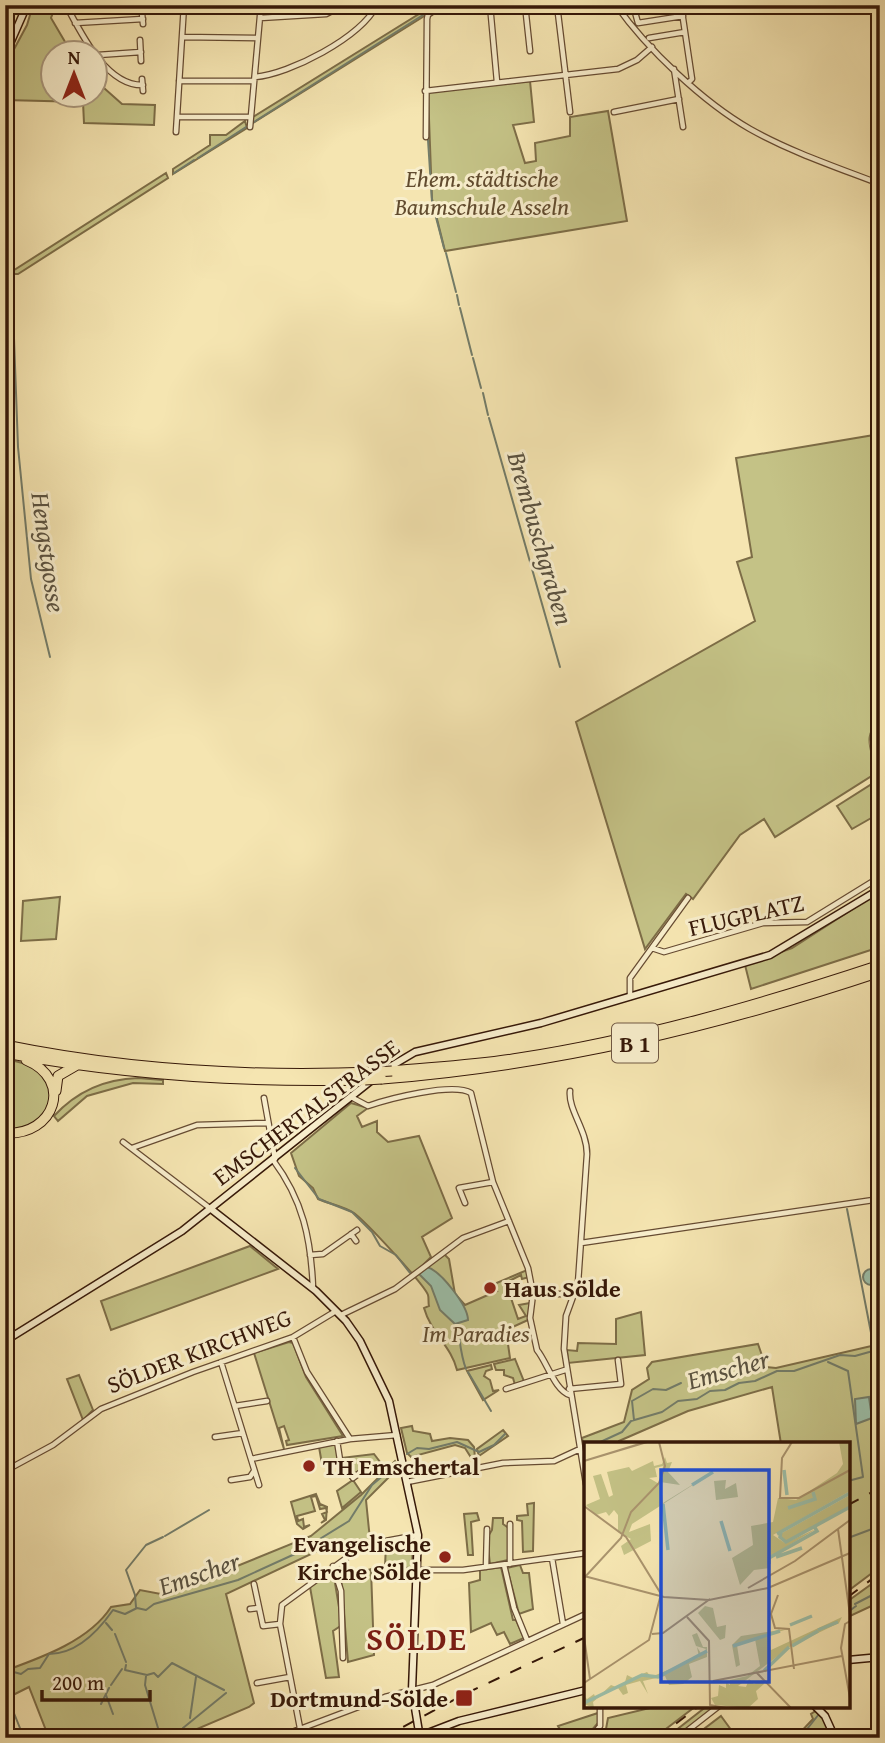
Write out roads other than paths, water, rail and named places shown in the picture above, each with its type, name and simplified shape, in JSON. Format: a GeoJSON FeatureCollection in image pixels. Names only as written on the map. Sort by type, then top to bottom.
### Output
{"type":"FeatureCollection","features":[{"type":"Feature","properties":{"kind":"highway","name":"B 1"},"geometry":{"type":"LineString","coordinates":[[7,1050],[82,1065],[232,1080],[365,1080],[392,1071],[516,1059],[621,1039],[756,1004],[880,965]]}},
{"type":"Feature","properties":{"kind":"highway","name":"B 1"},"geometry":{"type":"LineString","coordinates":[[7,1050],[201,1071],[379,1076],[488,1069],[610,1048],[735,1017],[880,972]]}},
{"type":"Feature","properties":{"kind":"highway"},"geometry":{"type":"LineString","coordinates":[[5,1135],[36,1127],[49,1114],[53,1099],[51,1084],[45,1073],[31,1062],[7,1050]]}},
{"type":"Feature","properties":{"kind":"highway"},"geometry":{"type":"LineString","coordinates":[[5,1135],[27,1135],[43,1125],[54,1111],[58,1076],[68,1068],[82,1065]]}},
{"type":"Feature","properties":{"kind":"main road"},"geometry":{"type":"LineString","coordinates":[[5,55],[27,5]]}},
{"type":"Feature","properties":{"kind":"main road","name":"EMSCHERTALSTRASSE"},"geometry":{"type":"LineString","coordinates":[[5,1341],[149,1252],[211,1209],[397,1061],[415,1052],[517,1029],[743,964],[790,946],[880,890]]}},
{"type":"Feature","properties":{"kind":"main road"},"geometry":{"type":"LineString","coordinates":[[211,1209],[313,1288],[339,1313],[356,1333],[382,1384],[397,1435],[418,1535],[412,1690],[420,1737],[458,1721],[584,1690]]}},
{"type":"Feature","properties":{"kind":"main road"},"geometry":{"type":"LineString","coordinates":[[850,1660],[880,1657]]}},
{"type":"Feature","properties":{"kind":"main road"},"geometry":{"type":"LineString","coordinates":[[817,1708],[825,1716],[835,1738]]}},
{"type":"Feature","properties":{"kind":"street"},"geometry":{"type":"LineString","coordinates":[[66,5],[85,38]]}},
{"type":"Feature","properties":{"kind":"street"},"geometry":{"type":"LineString","coordinates":[[176,132],[184,5]]}},
{"type":"Feature","properties":{"kind":"street"},"geometry":{"type":"LineString","coordinates":[[250,127],[261,5]]}},
{"type":"Feature","properties":{"kind":"street"},"geometry":{"type":"LineString","coordinates":[[260,18],[329,14],[331,5]]}},
{"type":"Feature","properties":{"kind":"street"},"geometry":{"type":"LineString","coordinates":[[180,81],[254,79],[291,69],[358,29],[377,5]]}},
{"type":"Feature","properties":{"kind":"street"},"geometry":{"type":"LineString","coordinates":[[426,137],[425,91],[430,5]]}},
{"type":"Feature","properties":{"kind":"street"},"geometry":{"type":"LineString","coordinates":[[429,14],[442,5]]}},
{"type":"Feature","properties":{"kind":"street"},"geometry":{"type":"LineString","coordinates":[[490,5],[497,82]]}},
{"type":"Feature","properties":{"kind":"street"},"geometry":{"type":"LineString","coordinates":[[525,5],[530,51]]}},
{"type":"Feature","properties":{"kind":"street"},"geometry":{"type":"LineString","coordinates":[[557,5],[570,112]]}},
{"type":"Feature","properties":{"kind":"street"},"geometry":{"type":"LineString","coordinates":[[616,5],[673,68],[750,128],[786,147],[880,184]]}},
{"type":"Feature","properties":{"kind":"street"},"geometry":{"type":"LineString","coordinates":[[648,5],[633,6],[637,23],[683,16]]}},
{"type":"Feature","properties":{"kind":"street"},"geometry":{"type":"LineString","coordinates":[[678,85],[692,79],[681,5]]}},
{"type":"Feature","properties":{"kind":"street"},"geometry":{"type":"LineString","coordinates":[[75,23],[143,19]]}},
{"type":"Feature","properties":{"kind":"street"},"geometry":{"type":"LineString","coordinates":[[649,38],[685,32]]}},
{"type":"Feature","properties":{"kind":"street"},"geometry":{"type":"LineString","coordinates":[[182,37],[258,38]]}},
{"type":"Feature","properties":{"kind":"street"},"geometry":{"type":"LineString","coordinates":[[140,40],[141,61]]}},
{"type":"Feature","properties":{"kind":"street"},"geometry":{"type":"LineString","coordinates":[[425,91],[618,69],[637,60],[652,47]]}},
{"type":"Feature","properties":{"kind":"street"},"geometry":{"type":"LineString","coordinates":[[108,54],[141,52]]}},
{"type":"Feature","properties":{"kind":"street"},"geometry":{"type":"LineString","coordinates":[[108,66],[124,82],[143,85]]}},
{"type":"Feature","properties":{"kind":"street"},"geometry":{"type":"LineString","coordinates":[[673,68],[683,127]]}},
{"type":"Feature","properties":{"kind":"street"},"geometry":{"type":"LineString","coordinates":[[614,112],[679,99]]}},
{"type":"Feature","properties":{"kind":"street"},"geometry":{"type":"LineString","coordinates":[[177,117],[250,117]]}},
{"type":"Feature","properties":{"kind":"street","name":"FLUGPLATZ"},"geometry":{"type":"LineString","coordinates":[[652,948],[664,952],[766,923],[807,922],[880,877]]}},
{"type":"Feature","properties":{"kind":"street"},"geometry":{"type":"LineString","coordinates":[[630,997],[629,982],[688,898]]}},
{"type":"Feature","properties":{"kind":"street"},"geometry":{"type":"LineString","coordinates":[[351,1097],[368,1106],[392,1098],[458,1089],[467,1091],[473,1099],[493,1182],[528,1268],[533,1294],[530,1313],[534,1342],[563,1392],[621,1386],[618,1360]]}},
{"type":"Feature","properties":{"kind":"street"},"geometry":{"type":"LineString","coordinates":[[570,1091],[570,1101],[587,1141],[578,1283],[565,1322],[566,1370],[584,1472]]}},
{"type":"Feature","properties":{"kind":"street"},"geometry":{"type":"LineString","coordinates":[[264,1098],[274,1159],[300,1204],[313,1288]]}},
{"type":"Feature","properties":{"kind":"street"},"geometry":{"type":"LineString","coordinates":[[132,1148],[197,1125],[267,1123]]}},
{"type":"Feature","properties":{"kind":"street"},"geometry":{"type":"LineString","coordinates":[[123,1142],[211,1209]]}},
{"type":"Feature","properties":{"kind":"street"},"geometry":{"type":"LineString","coordinates":[[465,1203],[459,1188],[493,1182]]}},
{"type":"Feature","properties":{"kind":"street"},"geometry":{"type":"LineString","coordinates":[[581,1243],[768,1218],[880,1199]]}},
{"type":"Feature","properties":{"kind":"street","name":"SÖLDER KIRCHWEG"},"geometry":{"type":"LineString","coordinates":[[5,1471],[53,1445],[101,1409],[293,1337],[339,1313],[395,1289],[463,1238],[509,1221]]}},
{"type":"Feature","properties":{"kind":"street"},"geometry":{"type":"LineString","coordinates":[[310,1255],[323,1254],[357,1230]]}},
{"type":"Feature","properties":{"kind":"street"},"geometry":{"type":"LineString","coordinates":[[351,1234],[356,1241]]}},
{"type":"Feature","properties":{"kind":"street"},"geometry":{"type":"LineString","coordinates":[[533,1294],[575,1294]]}},
{"type":"Feature","properties":{"kind":"street"},"geometry":{"type":"LineString","coordinates":[[293,1337],[307,1372],[350,1439]]}},
{"type":"Feature","properties":{"kind":"street"},"geometry":{"type":"LineString","coordinates":[[221,1362],[259,1485]]}},
{"type":"Feature","properties":{"kind":"street"},"geometry":{"type":"LineString","coordinates":[[506,1390],[566,1370]]}},
{"type":"Feature","properties":{"kind":"street"},"geometry":{"type":"LineString","coordinates":[[235,1406],[267,1401]]}},
{"type":"Feature","properties":{"kind":"street"},"geometry":{"type":"LineString","coordinates":[[215,1437],[243,1433]]}},
{"type":"Feature","properties":{"kind":"street"},"geometry":{"type":"LineString","coordinates":[[251,1459],[337,1441],[397,1435]]}},
{"type":"Feature","properties":{"kind":"street"},"geometry":{"type":"LineString","coordinates":[[337,1441],[340,1460],[353,1478],[369,1466]]}},
{"type":"Feature","properties":{"kind":"street"},"geometry":{"type":"LineString","coordinates":[[407,1482],[503,1463],[554,1461],[580,1449]]}},
{"type":"Feature","properties":{"kind":"street"},"geometry":{"type":"LineString","coordinates":[[231,1480],[250,1477],[255,1471]]}},
{"type":"Feature","properties":{"kind":"street"},"geometry":{"type":"LineString","coordinates":[[510,1524],[507,1564],[514,1608],[527,1641]]}},
{"type":"Feature","properties":{"kind":"street"},"geometry":{"type":"LineString","coordinates":[[486,1567],[487,1529]]}},
{"type":"Feature","properties":{"kind":"street"},"geometry":{"type":"LineString","coordinates":[[300,1728],[279,1614],[285,1602],[364,1545],[418,1535]]}},
{"type":"Feature","properties":{"kind":"street"},"geometry":{"type":"LineString","coordinates":[[417,1570],[486,1567],[584,1553]]}},
{"type":"Feature","properties":{"kind":"street"},"geometry":{"type":"LineString","coordinates":[[552,1558],[563,1624]]}},
{"type":"Feature","properties":{"kind":"street"},"geometry":{"type":"LineString","coordinates":[[333,1566],[341,1591],[343,1658]]}},
{"type":"Feature","properties":{"kind":"street"},"geometry":{"type":"LineString","coordinates":[[254,1584],[263,1626],[281,1624]]}},
{"type":"Feature","properties":{"kind":"street"},"geometry":{"type":"LineString","coordinates":[[250,1609],[258,1608]]}},
{"type":"Feature","properties":{"kind":"street"},"geometry":{"type":"LineString","coordinates":[[276,1738],[433,1685],[584,1615]]}},
{"type":"Feature","properties":{"kind":"street"},"geometry":{"type":"LineString","coordinates":[[257,1683],[290,1677]]}},
{"type":"Feature","properties":{"kind":"street"},"geometry":{"type":"LineString","coordinates":[[591,1738],[600,1726],[600,1708]]}},
{"type":"Feature","properties":{"kind":"street"},"geometry":{"type":"LineString","coordinates":[[678,1738],[716,1708]]}},
{"type":"Feature","properties":{"kind":"street"},"geometry":{"type":"LineString","coordinates":[[551,1732],[555,1738]]}},
{"type":"Feature","properties":{"kind":"waterway"},"geometry":{"type":"LineString","coordinates":[[254,122],[423,15]]}},
{"type":"Feature","properties":{"kind":"waterway"},"geometry":{"type":"LineString","coordinates":[[198,158],[246,127]]}},
{"type":"Feature","properties":{"kind":"waterway","name":"Brembuschgraben"},"geometry":{"type":"LineString","coordinates":[[428,140],[432,202],[444,248]]}},
{"type":"Feature","properties":{"kind":"waterway"},"geometry":{"type":"LineString","coordinates":[[174,173],[194,160]]}},
{"type":"Feature","properties":{"kind":"waterway","name":"Hengstgosse"},"geometry":{"type":"LineString","coordinates":[[5,238],[9,273]]}},
{"type":"Feature","properties":{"kind":"waterway","name":"Brembuschgraben"},"geometry":{"type":"LineString","coordinates":[[446,253],[456,292]]}},
{"type":"Feature","properties":{"kind":"waterway","name":"Hengstgosse"},"geometry":{"type":"LineString","coordinates":[[12,284],[18,447],[31,579],[50,657]]}},
{"type":"Feature","properties":{"kind":"waterway","name":"Brembuschgraben"},"geometry":{"type":"LineString","coordinates":[[457,295],[459,305]]}},
{"type":"Feature","properties":{"kind":"waterway","name":"Brembuschgraben"},"geometry":{"type":"LineString","coordinates":[[460,308],[472,355]]}},
{"type":"Feature","properties":{"kind":"waterway","name":"Brembuschgraben"},"geometry":{"type":"LineString","coordinates":[[473,358],[481,388]]}},
{"type":"Feature","properties":{"kind":"waterway","name":"Brembuschgraben"},"geometry":{"type":"LineString","coordinates":[[483,393],[488,415]]}},
{"type":"Feature","properties":{"kind":"waterway","name":"Brembuschgraben"},"geometry":{"type":"LineString","coordinates":[[489,418],[560,667]]}},
{"type":"Feature","properties":{"kind":"waterway"},"geometry":{"type":"LineString","coordinates":[[295,1168],[319,1199],[352,1212],[372,1232],[380,1246],[396,1255],[410,1273]]}},
{"type":"Feature","properties":{"kind":"waterway"},"geometry":{"type":"LineString","coordinates":[[847,1209],[873,1343]]}},
{"type":"Feature","properties":{"kind":"waterway"},"geometry":{"type":"LineString","coordinates":[[457,1324],[466,1369]]}},
{"type":"Feature","properties":{"kind":"waterway","name":"Emscher"},"geometry":{"type":"LineString","coordinates":[[600,1442],[622,1432],[631,1421],[662,1412],[678,1401],[697,1399],[710,1391],[725,1390],[777,1371],[794,1371],[840,1355],[855,1356],[880,1349]]}},
{"type":"Feature","properties":{"kind":"waterway"},"geometry":{"type":"LineString","coordinates":[[872,1352],[880,1392]]}},
{"type":"Feature","properties":{"kind":"waterway"},"geometry":{"type":"LineString","coordinates":[[828,1362],[848,1371],[863,1477],[850,1480]]}},
{"type":"Feature","properties":{"kind":"waterway"},"geometry":{"type":"LineString","coordinates":[[468,1372],[491,1411]]}},
{"type":"Feature","properties":{"kind":"waterway"},"geometry":{"type":"LineString","coordinates":[[634,1420],[632,1401],[653,1389],[666,1390],[681,1383]]}},
{"type":"Feature","properties":{"kind":"waterway","name":"Emscher"},"geometry":{"type":"LineString","coordinates":[[407,1454],[417,1448],[429,1449],[457,1442],[479,1452],[494,1445],[505,1434]]}},
{"type":"Feature","properties":{"kind":"waterway","name":"Emscher"},"geometry":{"type":"LineString","coordinates":[[5,1679],[10,1671],[21,1674],[28,1669],[40,1668],[49,1654],[69,1650],[86,1640],[113,1610],[125,1614],[137,1608],[146,1610],[154,1604],[238,1580],[297,1553],[349,1521],[372,1485],[398,1463]]}},
{"type":"Feature","properties":{"kind":"waterway"},"geometry":{"type":"LineString","coordinates":[[165,1536],[209,1510]]}},
{"type":"Feature","properties":{"kind":"waterway"},"geometry":{"type":"LineString","coordinates":[[850,1537],[880,1526]]}},
{"type":"Feature","properties":{"kind":"waterway"},"geometry":{"type":"LineString","coordinates":[[136,1607],[135,1595],[126,1570],[146,1545],[163,1537]]}},
{"type":"Feature","properties":{"kind":"waterway"},"geometry":{"type":"LineString","coordinates":[[855,1604],[880,1591]]}},
{"type":"Feature","properties":{"kind":"waterway"},"geometry":{"type":"LineString","coordinates":[[850,1610],[856,1606]]}},
{"type":"Feature","properties":{"kind":"waterway"},"geometry":{"type":"LineString","coordinates":[[106,1623],[112,1630]]}},
{"type":"Feature","properties":{"kind":"waterway"},"geometry":{"type":"LineString","coordinates":[[115,1634],[126,1662]]}},
{"type":"Feature","properties":{"kind":"waterway"},"geometry":{"type":"LineString","coordinates":[[126,1665],[125,1670],[147,1675],[154,1673],[158,1677],[172,1663],[224,1690]]}},
{"type":"Feature","properties":{"kind":"waterway"},"geometry":{"type":"LineString","coordinates":[[111,1685],[122,1669]]}},
{"type":"Feature","properties":{"kind":"waterway"},"geometry":{"type":"LineString","coordinates":[[146,1676],[145,1685],[158,1728]]}},
{"type":"Feature","properties":{"kind":"waterway"},"geometry":{"type":"LineString","coordinates":[[190,1718],[196,1677]]}},
{"type":"Feature","properties":{"kind":"waterway"},"geometry":{"type":"LineString","coordinates":[[101,1704],[109,1688]]}},
{"type":"Feature","properties":{"kind":"waterway"},"geometry":{"type":"LineString","coordinates":[[5,1691],[24,1738]]}},
{"type":"Feature","properties":{"kind":"waterway"},"geometry":{"type":"LineString","coordinates":[[183,1728],[226,1693]]}},
{"type":"Feature","properties":{"kind":"waterway"},"geometry":{"type":"LineString","coordinates":[[106,1695],[113,1714]]}},
{"type":"Feature","properties":{"kind":"waterway"},"geometry":{"type":"LineString","coordinates":[[800,1738],[819,1714]]}},
{"type":"Feature","properties":{"kind":"waterway"},"geometry":{"type":"LineString","coordinates":[[162,1738],[160,1732],[178,1732],[182,1729]]}},
{"type":"Feature","properties":{"kind":"railway"},"geometry":{"type":"LineString","coordinates":[[850,1504],[880,1488]]}},
{"type":"Feature","properties":{"kind":"railway"},"geometry":{"type":"LineString","coordinates":[[850,1596],[880,1573]]}},
{"type":"Feature","properties":{"kind":"railway"},"geometry":{"type":"LineString","coordinates":[[382,1738],[467,1693],[584,1638]]}},
{"type":"Feature","properties":{"kind":"railway"},"geometry":{"type":"LineString","coordinates":[[657,1738],[696,1708]]}},
{"type":"Feature","properties":{"kind":"place","name":"Haus Sölde"},"geometry":{"type":"Point","coordinates":[490,1288]}},
{"type":"Feature","properties":{"kind":"place","name":"TH Emschertal"},"geometry":{"type":"Point","coordinates":[309,1466]}},
{"type":"Feature","properties":{"kind":"place","name":"Evangelische Kirche Sölde"},"geometry":{"type":"Point","coordinates":[445,1557]}},
{"type":"Feature","properties":{"kind":"place","name":"Dortmund-Sölde"},"geometry":{"type":"Point","coordinates":[464,1698]}},
{"type":"Feature","properties":{"kind":"district","name":"SÖLDE"},"geometry":{"type":"Point","coordinates":[417,1638]}},
{"type":"Feature","properties":{"kind":"park label","name":"Ehem. städtische Baumschule Asseln"},"geometry":{"type":"Point","coordinates":[482,192]}},
{"type":"Feature","properties":{"kind":"park label","name":"Im Paradies"},"geometry":{"type":"Point","coordinates":[476,1333]}}]}
